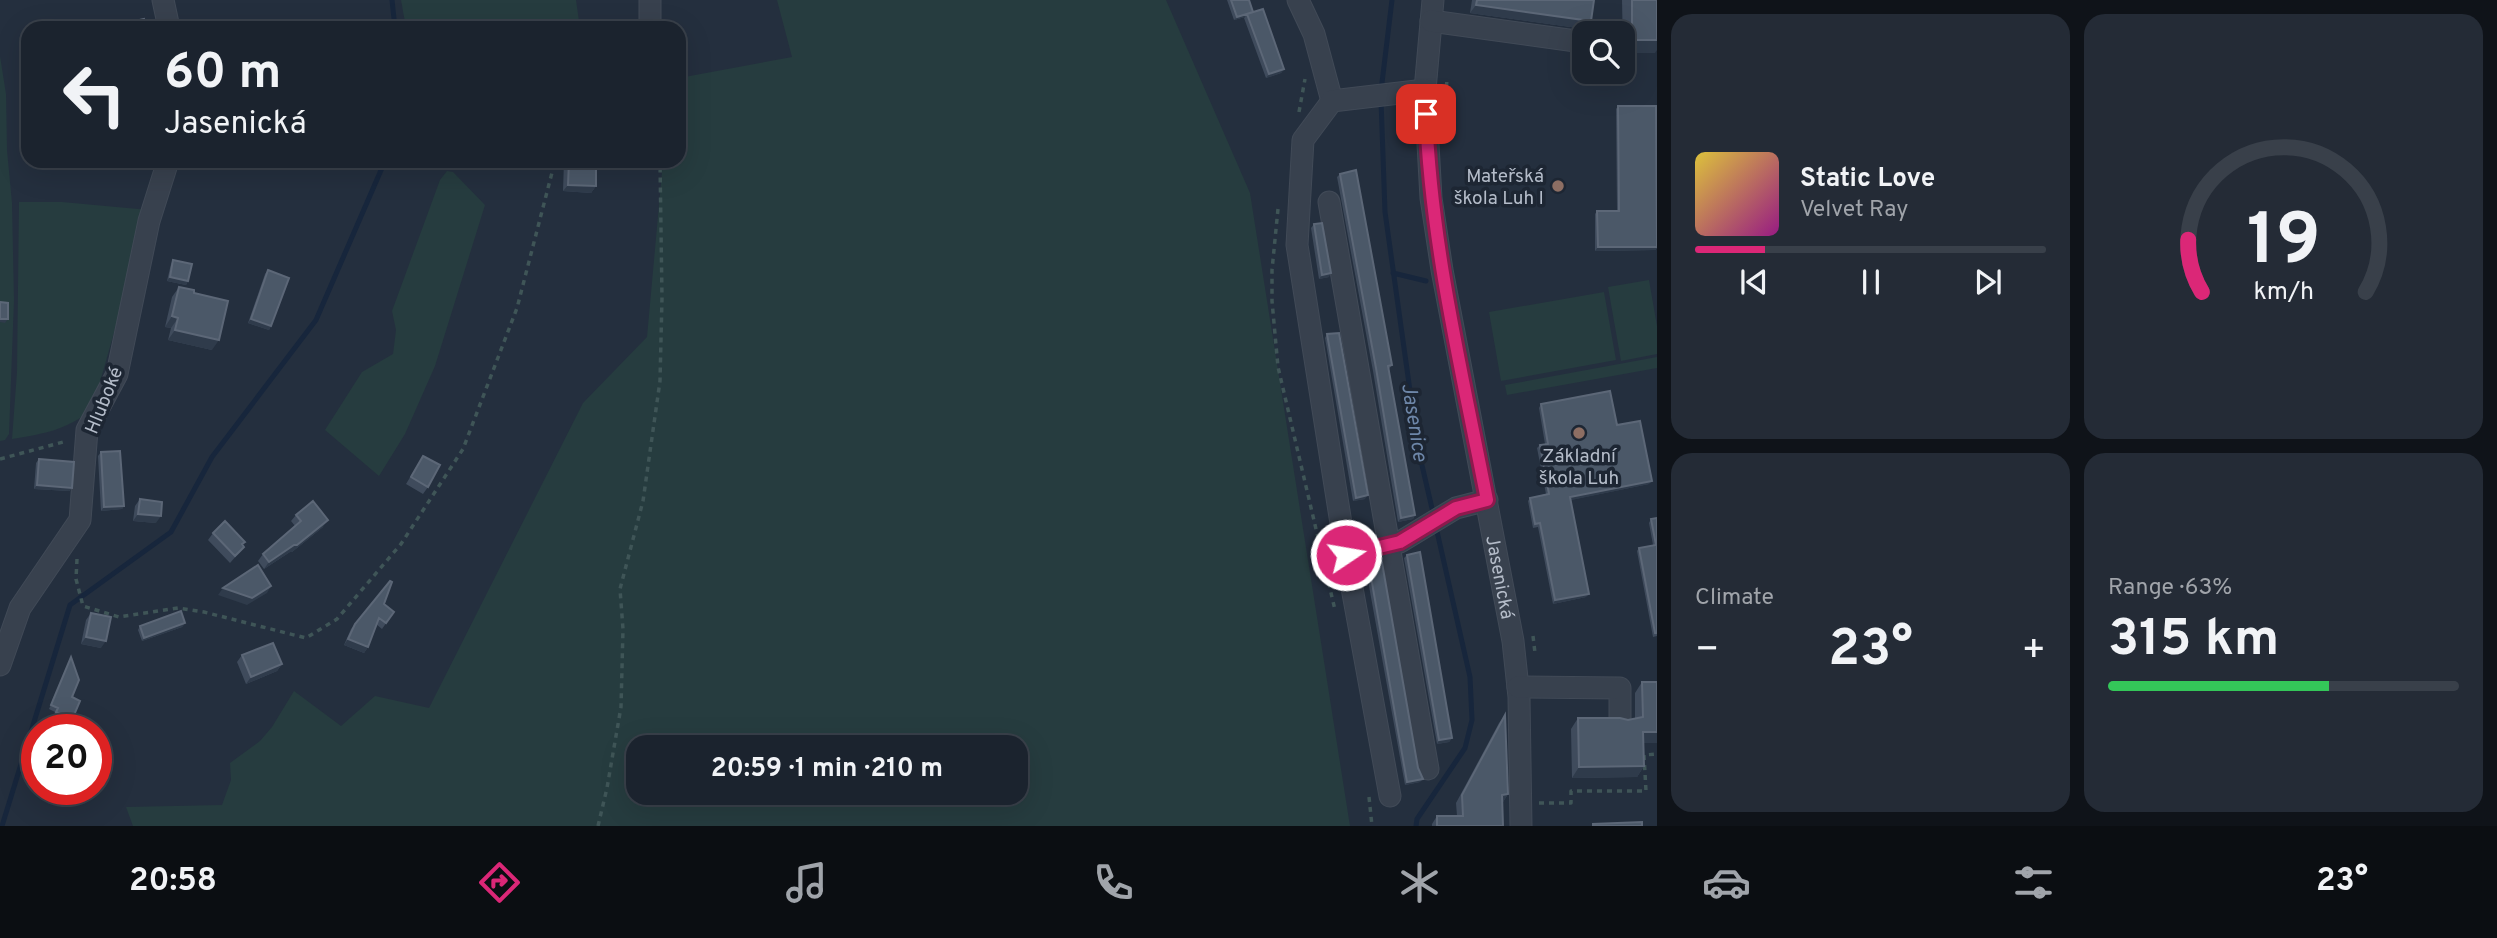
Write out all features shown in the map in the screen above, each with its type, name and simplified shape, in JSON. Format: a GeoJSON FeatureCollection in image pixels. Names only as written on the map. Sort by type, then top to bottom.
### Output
{"type":"FeatureCollection","features":[{"type":"Feature","properties":{"kind":"street"},"geometry":{"type":"LineString","coordinates":[[163,0],[168,21]]}},
{"type":"Feature","properties":{"kind":"street"},"geometry":{"type":"LineString","coordinates":[[650,0],[650,21]]}},
{"type":"Feature","properties":{"kind":"street"},"geometry":{"type":"LineString","coordinates":[[1298,0],[1314,34],[1332,101]]}},
{"type":"Feature","properties":{"kind":"street"},"geometry":{"type":"LineString","coordinates":[[1432,10],[1572,40]]}},
{"type":"Feature","properties":{"kind":"street","name":"Jasenická"},"geometry":{"type":"LineString","coordinates":[[1432,10],[1425,90],[1429,185],[1435,230],[1508,609],[1528,687],[1521,826]]}},
{"type":"Feature","properties":{"kind":"street"},"geometry":{"type":"LineString","coordinates":[[1390,796],[1346,555],[1297,245],[1303,140],[1332,101],[1425,90]]}},
{"type":"Feature","properties":{"kind":"street","name":"Hluboké"},"geometry":{"type":"LineString","coordinates":[[0,665],[20,608],[79,520],[87,430],[117,374],[149,221],[166,168]]}},
{"type":"Feature","properties":{"kind":"street"},"geometry":{"type":"LineString","coordinates":[[1329,202],[1428,769]]}},
{"type":"Feature","properties":{"kind":"street"},"geometry":{"type":"LineString","coordinates":[[1346,555],[1390,546],[1423,529],[1446,513],[1466,504],[1487,500]]}},
{"type":"Feature","properties":{"kind":"street"},"geometry":{"type":"LineString","coordinates":[[1528,687],[1619,688],[1620,718]]}},
{"type":"Feature","properties":{"kind":"path"},"geometry":{"type":"LineString","coordinates":[[1446,105],[1447,64]]}},
{"type":"Feature","properties":{"kind":"path"},"geometry":{"type":"LineString","coordinates":[[78,585],[83,606],[119,617],[178,608],[306,638],[337,619],[401,544],[463,449],[517,308],[553,168]]}},
{"type":"Feature","properties":{"kind":"path"},"geometry":{"type":"LineString","coordinates":[[598,826],[621,707],[623,629],[620,589],[643,501],[660,381],[660,168]]}},
{"type":"Feature","properties":{"kind":"path"},"geometry":{"type":"LineString","coordinates":[[0,458],[68,441],[87,430]]}},
{"type":"Feature","properties":{"kind":"path"},"geometry":{"type":"LineString","coordinates":[[1528,687],[1532,629]]}},
{"type":"Feature","properties":{"kind":"path"},"geometry":{"type":"LineString","coordinates":[[1539,814],[1539,803],[1571,803],[1570,791],[1646,791],[1644,755],[1657,754]]}},
{"type":"Feature","properties":{"kind":"green space"},"geometry":{"type":"Polygon","coordinates":[[[401,0],[576,0],[579,21],[405,21],[401,0]]]}},
{"type":"Feature","properties":{"kind":"green space"},"geometry":{"type":"Polygon","coordinates":[[[777,0],[1166,0],[1250,193],[1350,826],[133,826],[126,807],[222,805],[231,780],[230,763],[260,741],[294,691],[341,726],[375,696],[429,708],[583,403],[647,337],[662,168],[686,168],[686,77],[792,57],[777,0]]]}},
{"type":"Feature","properties":{"kind":"green space"},"geometry":{"type":"Polygon","coordinates":[[[0,56],[6,94],[14,300],[9,434],[5,440],[0,441],[0,56]]]}},
{"type":"Feature","properties":{"kind":"green space"},"geometry":{"type":"Polygon","coordinates":[[[447,171],[453,172],[485,205],[435,366],[405,434],[379,476],[325,430],[362,372],[393,354],[396,330],[392,311],[440,180],[447,171]]]}},
{"type":"Feature","properties":{"kind":"green space"},"geometry":{"type":"Polygon","coordinates":[[[19,202],[62,202],[149,210],[92,410],[72,423],[54,430],[12,439],[17,372],[19,202]]]}},
{"type":"Feature","properties":{"kind":"green space"},"geometry":{"type":"Polygon","coordinates":[[[1649,280],[1657,326],[1657,354],[1621,361],[1608,287],[1649,280]]]}},
{"type":"Feature","properties":{"kind":"green space"},"geometry":{"type":"Polygon","coordinates":[[[1604,292],[1616,360],[1501,381],[1489,312],[1604,292]]]}},
{"type":"Feature","properties":{"kind":"green space"},"geometry":{"type":"Polygon","coordinates":[[[1657,357],[1657,368],[1507,395],[1505,385],[1657,357]]]}},
{"type":"Feature","properties":{"kind":"building"},"geometry":{"type":"Polygon","coordinates":[[[1231,0],[1249,0],[1253,12],[1237,17],[1231,0]]]}},
{"type":"Feature","properties":{"kind":"building"},"geometry":{"type":"Polygon","coordinates":[[[1477,0],[1594,0],[1591,21],[1476,5],[1477,0]]]}},
{"type":"Feature","properties":{"kind":"building"},"geometry":{"type":"Polygon","coordinates":[[[1632,0],[1657,0],[1657,40],[1635,40],[1635,21],[1632,21],[1632,0]]]}},
{"type":"Feature","properties":{"kind":"building"},"geometry":{"type":"Polygon","coordinates":[[[1263,9],[1284,69],[1269,74],[1247,14],[1263,9]]]}},
{"type":"Feature","properties":{"kind":"building"},"geometry":{"type":"Polygon","coordinates":[[[1618,106],[1656,106],[1657,247],[1598,247],[1597,211],[1619,211],[1618,106]]]}},
{"type":"Feature","properties":{"kind":"building"},"geometry":{"type":"Polygon","coordinates":[[[569,168],[596,168],[596,186],[568,185],[569,168]]]}},
{"type":"Feature","properties":{"kind":"building"},"geometry":{"type":"Polygon","coordinates":[[[1356,170],[1392,365],[1388,366],[1415,515],[1401,518],[1340,174],[1356,170]]]}},
{"type":"Feature","properties":{"kind":"building"},"geometry":{"type":"Polygon","coordinates":[[[1322,223],[1331,273],[1322,275],[1314,224],[1322,223]]]}},
{"type":"Feature","properties":{"kind":"building"},"geometry":{"type":"Polygon","coordinates":[[[173,260],[192,264],[188,281],[170,277],[173,260]]]}},
{"type":"Feature","properties":{"kind":"building"},"geometry":{"type":"Polygon","coordinates":[[[268,270],[289,278],[271,326],[251,319],[268,270]]]}},
{"type":"Feature","properties":{"kind":"building"},"geometry":{"type":"Polygon","coordinates":[[[179,287],[228,301],[219,340],[175,330],[178,318],[172,316],[179,287]]]}},
{"type":"Feature","properties":{"kind":"building"},"geometry":{"type":"Polygon","coordinates":[[[0,302],[8,303],[8,319],[0,319],[0,302]]]}},
{"type":"Feature","properties":{"kind":"building"},"geometry":{"type":"Polygon","coordinates":[[[1339,333],[1368,495],[1356,498],[1327,334],[1339,333]]]}},
{"type":"Feature","properties":{"kind":"building"},"geometry":{"type":"Polygon","coordinates":[[[1610,391],[1617,425],[1640,421],[1652,481],[1570,497],[1589,594],[1555,600],[1540,523],[1535,524],[1530,498],[1549,494],[1540,445],[1548,444],[1541,404],[1610,391]]]}},
{"type":"Feature","properties":{"kind":"building"},"geometry":{"type":"Polygon","coordinates":[[[120,451],[124,506],[104,507],[101,452],[120,451]]]}},
{"type":"Feature","properties":{"kind":"building"},"geometry":{"type":"Polygon","coordinates":[[[423,456],[440,465],[428,487],[411,477],[423,456]]]}},
{"type":"Feature","properties":{"kind":"building"},"geometry":{"type":"Polygon","coordinates":[[[39,459],[74,462],[72,488],[37,485],[39,459]]]}},
{"type":"Feature","properties":{"kind":"building"},"geometry":{"type":"Polygon","coordinates":[[[140,499],[162,502],[161,516],[138,514],[140,499]]]}},
{"type":"Feature","properties":{"kind":"building"},"geometry":{"type":"Polygon","coordinates":[[[313,501],[328,520],[297,545],[269,562],[263,554],[301,521],[296,515],[313,501]]]}},
{"type":"Feature","properties":{"kind":"building"},"geometry":{"type":"Polygon","coordinates":[[[1657,518],[1655,633],[1639,548],[1656,545],[1651,519],[1657,518]]]}},
{"type":"Feature","properties":{"kind":"building"},"geometry":{"type":"Polygon","coordinates":[[[225,521],[245,542],[235,556],[213,533],[225,521]]]}},
{"type":"Feature","properties":{"kind":"building"},"geometry":{"type":"Polygon","coordinates":[[[1420,552],[1452,738],[1439,740],[1407,555],[1420,552]]]}},
{"type":"Feature","properties":{"kind":"building"},"geometry":{"type":"Polygon","coordinates":[[[1381,557],[1418,768],[1423,779],[1407,782],[1368,560],[1381,557]]]}},
{"type":"Feature","properties":{"kind":"building"},"geometry":{"type":"Polygon","coordinates":[[[258,565],[271,586],[252,598],[223,588],[258,565]]]}},
{"type":"Feature","properties":{"kind":"building"},"geometry":{"type":"Polygon","coordinates":[[[390,581],[392,582],[384,604],[394,612],[386,623],[379,618],[368,647],[348,639],[355,624],[390,581]]]}},
{"type":"Feature","properties":{"kind":"building"},"geometry":{"type":"Polygon","coordinates":[[[181,611],[185,623],[144,638],[140,626],[181,611]]]}},
{"type":"Feature","properties":{"kind":"building"},"geometry":{"type":"Polygon","coordinates":[[[91,613],[111,617],[106,641],[86,637],[91,613]]]}},
{"type":"Feature","properties":{"kind":"building"},"geometry":{"type":"Polygon","coordinates":[[[273,643],[282,664],[251,677],[242,655],[273,643]]]}},
{"type":"Feature","properties":{"kind":"building"},"geometry":{"type":"Polygon","coordinates":[[[71,657],[79,680],[72,697],[80,701],[75,714],[60,714],[56,712],[58,708],[51,705],[71,657]]]}},
{"type":"Feature","properties":{"kind":"building"},"geometry":{"type":"Polygon","coordinates":[[[1642,682],[1657,682],[1657,732],[1643,732],[1644,766],[1579,767],[1578,718],[1628,720],[1643,717],[1642,682]]]}},
{"type":"Feature","properties":{"kind":"building"},"geometry":{"type":"Polygon","coordinates":[[[1505,715],[1508,794],[1502,795],[1503,826],[1437,826],[1437,816],[1463,816],[1462,795],[1505,715]]]}},
{"type":"Feature","properties":{"kind":"building"},"geometry":{"type":"Polygon","coordinates":[[[1642,822],[1642,826],[1593,826],[1593,824],[1642,822]]]}},
{"type":"Feature","properties":{"kind":"waterway"},"geometry":{"type":"LineString","coordinates":[[392,0],[394,21]]}},
{"type":"Feature","properties":{"kind":"waterway","name":"Jasenice"},"geometry":{"type":"LineString","coordinates":[[1381,91],[1392,0]]}},
{"type":"Feature","properties":{"kind":"waterway","name":"Jasenice"},"geometry":{"type":"LineString","coordinates":[[1381,100],[1385,212],[1418,448],[1434,517]]}},
{"type":"Feature","properties":{"kind":"waterway"},"geometry":{"type":"LineString","coordinates":[[2,826],[70,605],[171,532],[212,457],[316,320],[382,168]]}},
{"type":"Feature","properties":{"kind":"waterway"},"geometry":{"type":"LineString","coordinates":[[1393,273],[1426,281]]}},
{"type":"Feature","properties":{"kind":"waterway","name":"Jasenice"},"geometry":{"type":"LineString","coordinates":[[1416,826],[1417,819],[1465,748],[1472,720],[1470,677],[1436,527]]}},
{"type":"Feature","properties":{"kind":"place","name":"Mateřská škola Luh I"},"geometry":{"type":"Point","coordinates":[1558,186]}},
{"type":"Feature","properties":{"kind":"place","name":"Základní škola Luh"},"geometry":{"type":"Point","coordinates":[1579,433]}},
{"type":"Feature","properties":{"kind":"route"},"geometry":{"type":"LineString","coordinates":[[1346,555],[1390,546],[1456,508],[1487,500],[1437,240],[1429,185],[1426,114]]}}]}
